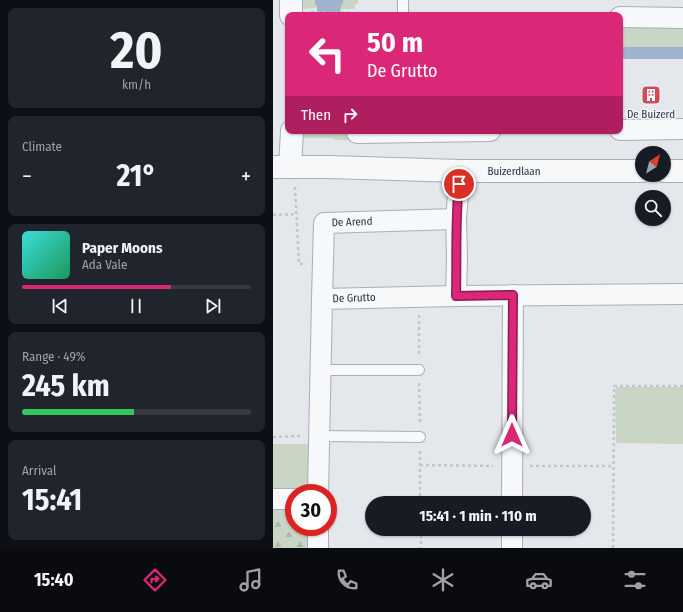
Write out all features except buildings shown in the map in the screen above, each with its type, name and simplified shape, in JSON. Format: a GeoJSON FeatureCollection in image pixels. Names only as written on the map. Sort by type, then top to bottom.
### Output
{"type":"FeatureCollection","features":[{"type":"Feature","properties":{"kind":"street"},"geometry":{"type":"LineString","coordinates":[[291,0],[291,12]]}},
{"type":"Feature","properties":{"kind":"street"},"geometry":{"type":"LineString","coordinates":[[623,18],[683,18]]}},
{"type":"Feature","properties":{"kind":"street"},"geometry":{"type":"LineString","coordinates":[[623,130],[683,129]]}},
{"type":"Feature","properties":{"kind":"street"},"geometry":{"type":"LineString","coordinates":[[286,173],[292,134]]}},
{"type":"Feature","properties":{"kind":"street","name":"Buizerdlaan"},"geometry":{"type":"LineString","coordinates":[[286,173],[329,167],[460,171],[635,171]]}},
{"type":"Feature","properties":{"kind":"street"},"geometry":{"type":"LineString","coordinates":[[456,296],[456,219],[460,171]]}},
{"type":"Feature","properties":{"kind":"street"},"geometry":{"type":"LineString","coordinates":[[671,171],[683,171]]}},
{"type":"Feature","properties":{"kind":"street","name":"De Arend"},"geometry":{"type":"LineString","coordinates":[[322,299],[324,223],[456,219]]}},
{"type":"Feature","properties":{"kind":"street","name":"De Grutto"},"geometry":{"type":"LineString","coordinates":[[318,484],[322,299],[419,296],[683,294]]}},
{"type":"Feature","properties":{"kind":"street"},"geometry":{"type":"LineString","coordinates":[[512,496],[513,295]]}},
{"type":"Feature","properties":{"kind":"street"},"geometry":{"type":"LineString","coordinates":[[273,499],[285,499]]}},
{"type":"Feature","properties":{"kind":"street"},"geometry":{"type":"LineString","coordinates":[[318,536],[318,548]]}},
{"type":"Feature","properties":{"kind":"street"},"geometry":{"type":"LineString","coordinates":[[512,536],[512,548]]}},
{"type":"Feature","properties":{"kind":"lane"},"geometry":{"type":"LineString","coordinates":[[403,0],[403,12]]}},
{"type":"Feature","properties":{"kind":"lane"},"geometry":{"type":"LineString","coordinates":[[321,370],[419,370]]}},
{"type":"Feature","properties":{"kind":"lane"},"geometry":{"type":"LineString","coordinates":[[319,436],[420,437]]}},
{"type":"Feature","properties":{"kind":"path"},"geometry":{"type":"LineString","coordinates":[[286,173],[297,214],[299,264],[323,264]]}},
{"type":"Feature","properties":{"kind":"path"},"geometry":{"type":"LineString","coordinates":[[273,215],[297,214]]}},
{"type":"Feature","properties":{"kind":"path"},"geometry":{"type":"LineString","coordinates":[[419,296],[421,496]]}},
{"type":"Feature","properties":{"kind":"path"},"geometry":{"type":"LineString","coordinates":[[613,548],[614,386],[683,386]]}},
{"type":"Feature","properties":{"kind":"path"},"geometry":{"type":"LineString","coordinates":[[273,437],[319,436]]}},
{"type":"Feature","properties":{"kind":"path"},"geometry":{"type":"LineString","coordinates":[[421,536],[421,548]]}},
{"type":"Feature","properties":{"kind":"green space"},"geometry":{"type":"Polygon","coordinates":[[[301,0],[315,0],[317,8],[301,8],[301,0]]]}},
{"type":"Feature","properties":{"kind":"green space"},"geometry":{"type":"Polygon","coordinates":[[[343,0],[358,0],[358,4],[355,4],[355,9],[340,9],[343,0]]]}},
{"type":"Feature","properties":{"kind":"green space"},"geometry":{"type":"Polygon","coordinates":[[[623,26],[683,26],[683,47],[623,47],[623,26]]]}},
{"type":"Feature","properties":{"kind":"green space"},"geometry":{"type":"Polygon","coordinates":[[[301,134],[355,134],[355,140],[302,138],[301,134]]]}},
{"type":"Feature","properties":{"kind":"green space"},"geometry":{"type":"Polygon","coordinates":[[[617,387],[683,387],[683,444],[616,443],[615,390],[617,387]]]}},
{"type":"Feature","properties":{"kind":"green space"},"geometry":{"type":"Polygon","coordinates":[[[273,444],[315,444],[310,484],[285,484],[285,493],[273,493],[273,444]]]}},
{"type":"Feature","properties":{"kind":"green space"},"geometry":{"type":"Polygon","coordinates":[[[285,508],[285,536],[313,536],[313,548],[273,548],[273,509],[285,508]]]}},
{"type":"Feature","properties":{"kind":"water"},"geometry":{"type":"Polygon","coordinates":[[[315,0],[343,0],[340,12],[317,12],[317,6],[315,4],[315,0]]]}},
{"type":"Feature","properties":{"kind":"water"},"geometry":{"type":"Polygon","coordinates":[[[623,47],[683,47],[683,59],[623,59],[623,47]]]}},
{"type":"Feature","properties":{"kind":"place","name":"De Buizerd"},"geometry":{"type":"Point","coordinates":[651,95]}},
{"type":"Feature","properties":{"kind":"route"},"geometry":{"type":"LineString","coordinates":[[459,184],[456,219],[456,296],[513,295],[512,435]]}}]}
